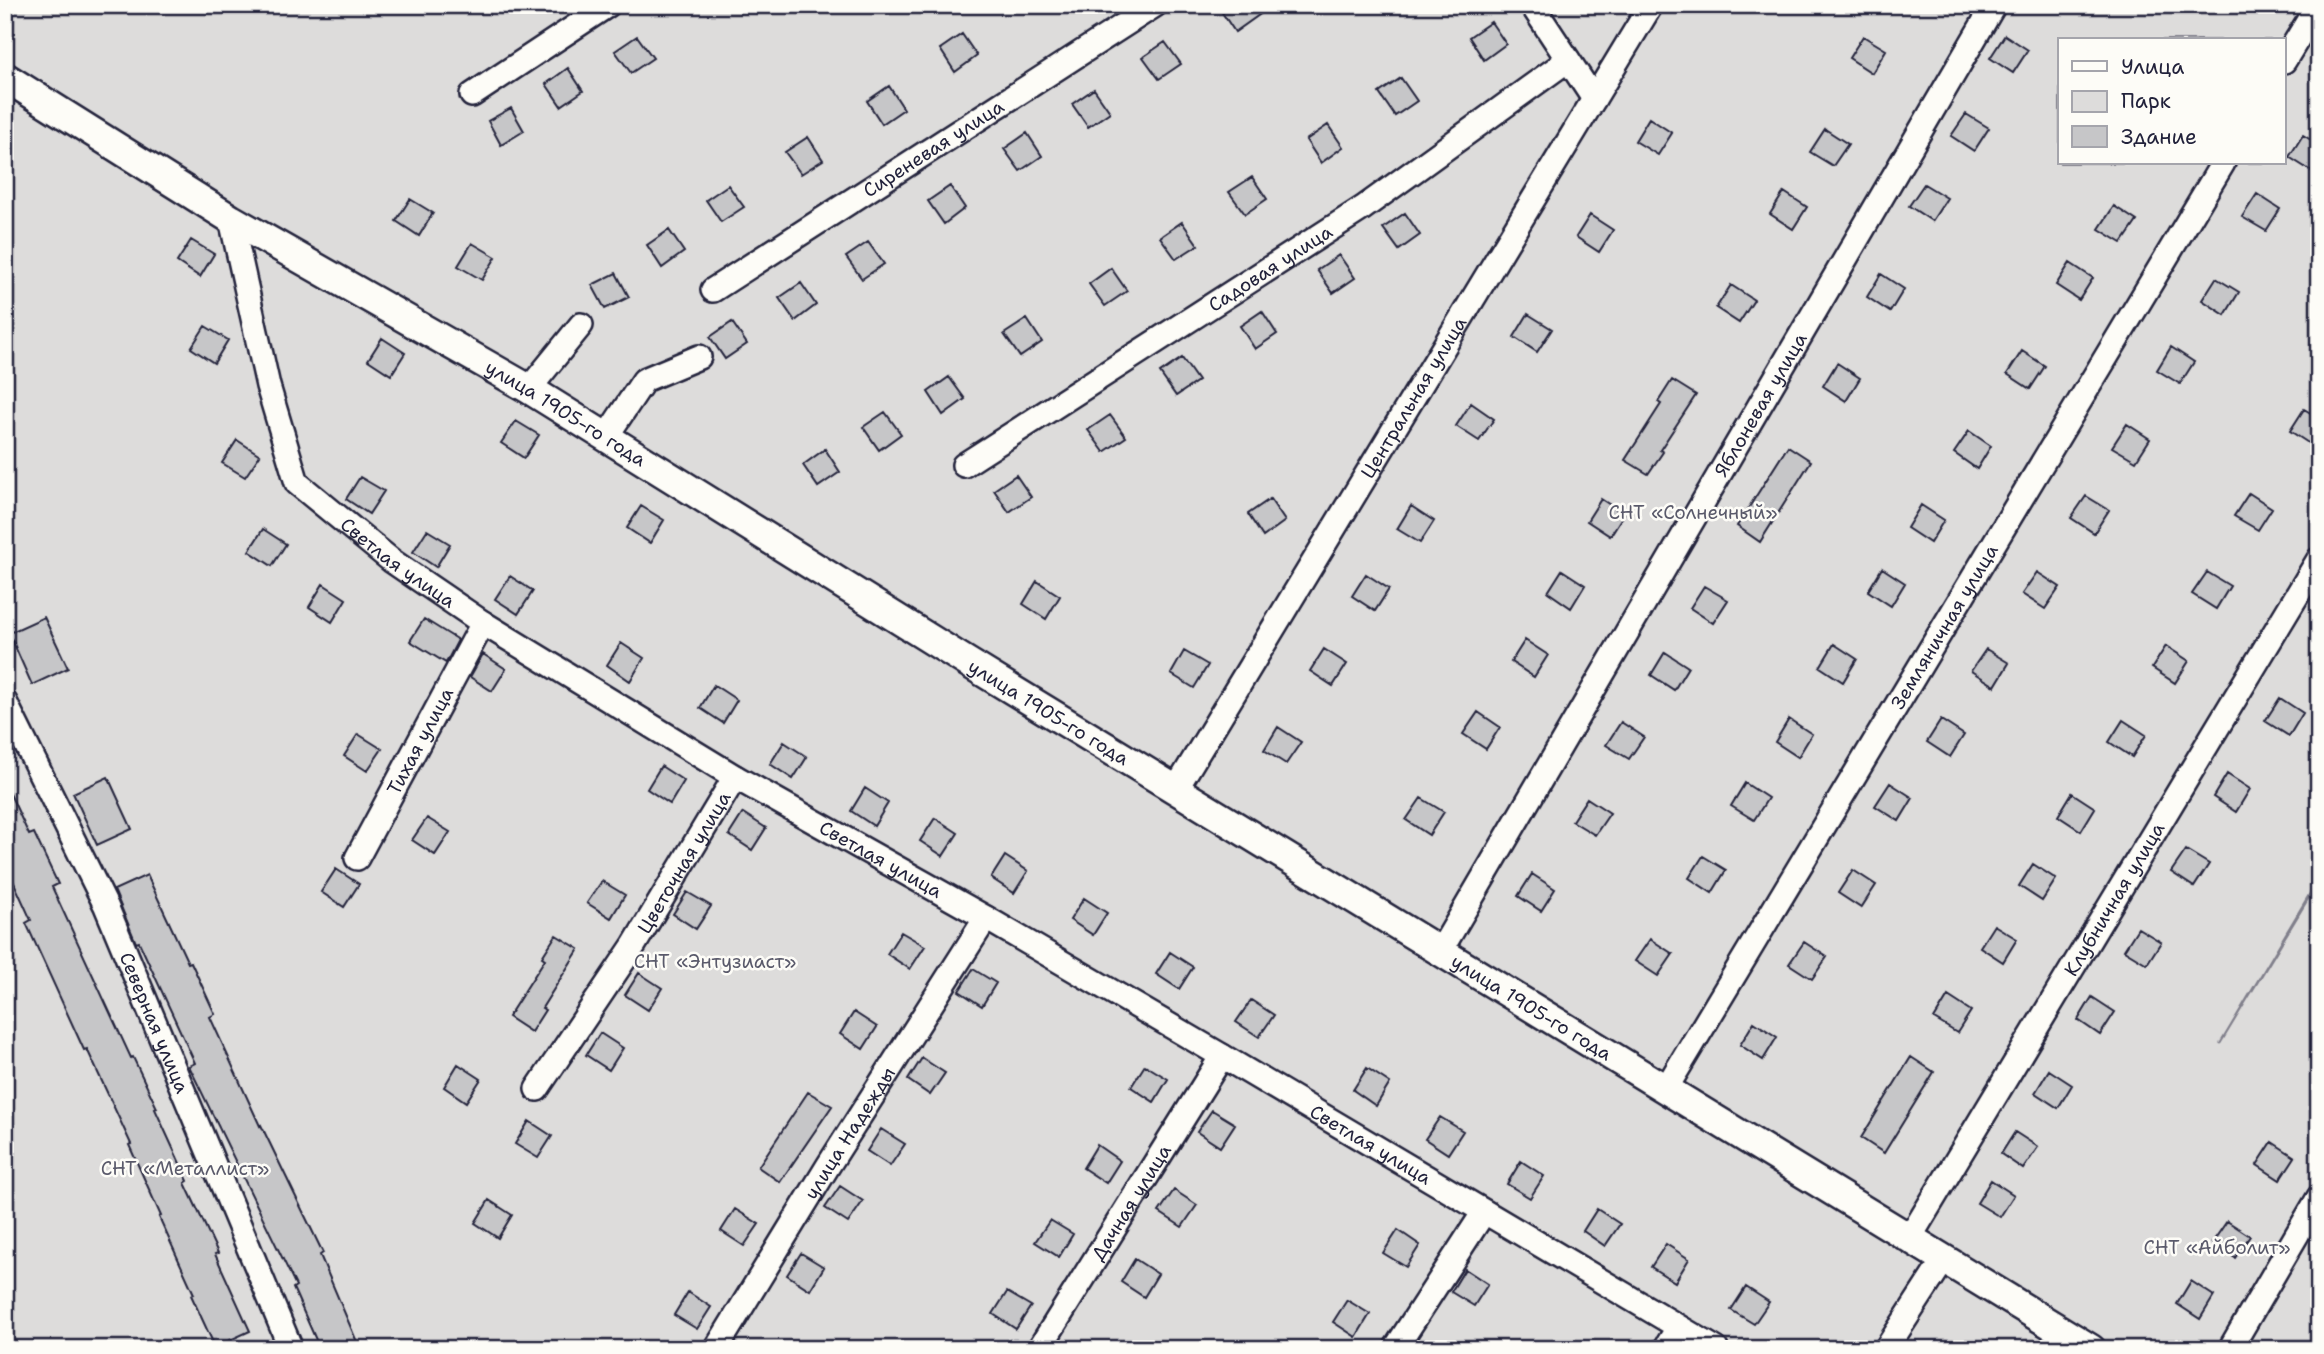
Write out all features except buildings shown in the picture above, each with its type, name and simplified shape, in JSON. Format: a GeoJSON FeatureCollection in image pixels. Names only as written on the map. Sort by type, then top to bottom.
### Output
{"type":"FeatureCollection","features":[{"type":"Feature","properties":{"kind":"street"},"geometry":{"type":"LineString","coordinates":[[472,95],[608,5]]}},
{"type":"Feature","properties":{"kind":"street","name":"Сиреневая улица"},"geometry":{"type":"LineString","coordinates":[[713,290],[1155,5]]}},
{"type":"Feature","properties":{"kind":"street"},"geometry":{"type":"LineString","coordinates":[[1532,5],[1594,99]]}},
{"type":"Feature","properties":{"kind":"street","name":"Центральная улица"},"geometry":{"type":"LineString","coordinates":[[1176,789],[1651,5]]}},
{"type":"Feature","properties":{"kind":"street","name":"Яблоневая улица"},"geometry":{"type":"LineString","coordinates":[[1441,950],[1994,5]]}},
{"type":"Feature","properties":{"kind":"street"},"geometry":{"type":"LineString","coordinates":[[2286,58],[2318,5]]}},
{"type":"Feature","properties":{"kind":"street","name":"Садовая улица"},"geometry":{"type":"LineString","coordinates":[[964,465],[1363,208],[1568,60]]}},
{"type":"Feature","properties":{"kind":"street","name":"улица 1905-го года"},"geometry":{"type":"LineString","coordinates":[[5,77],[231,219],[529,389],[956,655],[1441,950],[1943,1261],[2091,1349]]}},
{"type":"Feature","properties":{"kind":"street","name":"Земляничная улица"},"geometry":{"type":"LineString","coordinates":[[1665,1090],[2222,164]]}},
{"type":"Feature","properties":{"kind":"street","name":"Светлая улица"},"geometry":{"type":"LineString","coordinates":[[231,219],[268,386],[297,483],[392,561],[483,623],[735,777],[986,918],[1716,1349]]}},
{"type":"Feature","properties":{"kind":"street"},"geometry":{"type":"LineString","coordinates":[[529,389],[581,325]]}},
{"type":"Feature","properties":{"kind":"street"},"geometry":{"type":"LineString","coordinates":[[606,437],[644,380],[699,357]]}},
{"type":"Feature","properties":{"kind":"street","name":"Клубничная улица"},"geometry":{"type":"LineString","coordinates":[[1909,1239],[2319,559]]}},
{"type":"Feature","properties":{"kind":"street","name":"Тихая улица"},"geometry":{"type":"LineString","coordinates":[[357,858],[483,623]]}},
{"type":"Feature","properties":{"kind":"street","name":"Северная улица"},"geometry":{"type":"LineString","coordinates":[[5,702],[106,906],[291,1349]]}},
{"type":"Feature","properties":{"kind":"street","name":"Цветочная улица"},"geometry":{"type":"LineString","coordinates":[[537,1089],[634,945],[735,777]]}},
{"type":"Feature","properties":{"kind":"street","name":"улица Надежды"},"geometry":{"type":"LineString","coordinates":[[716,1349],[821,1177],[986,918]]}},
{"type":"Feature","properties":{"kind":"street","name":"Дачная улица"},"geometry":{"type":"LineString","coordinates":[[1039,1349],[1222,1056]]}},
{"type":"Feature","properties":{"kind":"street"},"geometry":{"type":"LineString","coordinates":[[2230,1349],[2319,1197]]}},
{"type":"Feature","properties":{"kind":"street"},"geometry":{"type":"LineString","coordinates":[[1395,1349],[1484,1212]]}},
{"type":"Feature","properties":{"kind":"street"},"geometry":{"type":"LineString","coordinates":[[1886,1349],[1943,1261]]}},
{"type":"Feature","properties":{"kind":"street"},"geometry":{"type":"LineString","coordinates":[[1665,1349],[1678,1328]]}},
{"type":"Feature","properties":{"kind":"green space"},"geometry":{"type":"Polygon","coordinates":[[[5,5],[2319,5],[2319,878],[2220,1044],[2319,881],[2319,1349],[5,1349],[5,5]]]}},
{"type":"Feature","properties":{"kind":"park label","name":"СНТ «Солнечный»"},"geometry":{"type":"Point","coordinates":[1693,512]}},
{"type":"Feature","properties":{"kind":"park label","name":"СНТ «Энтузиаст»"},"geometry":{"type":"Point","coordinates":[715,961]}},
{"type":"Feature","properties":{"kind":"park label","name":"СНТ «Металлист»"},"geometry":{"type":"Point","coordinates":[185,1168]}},
{"type":"Feature","properties":{"kind":"park label","name":"СНТ «Айболит»"},"geometry":{"type":"Point","coordinates":[2217,1247]}}]}
